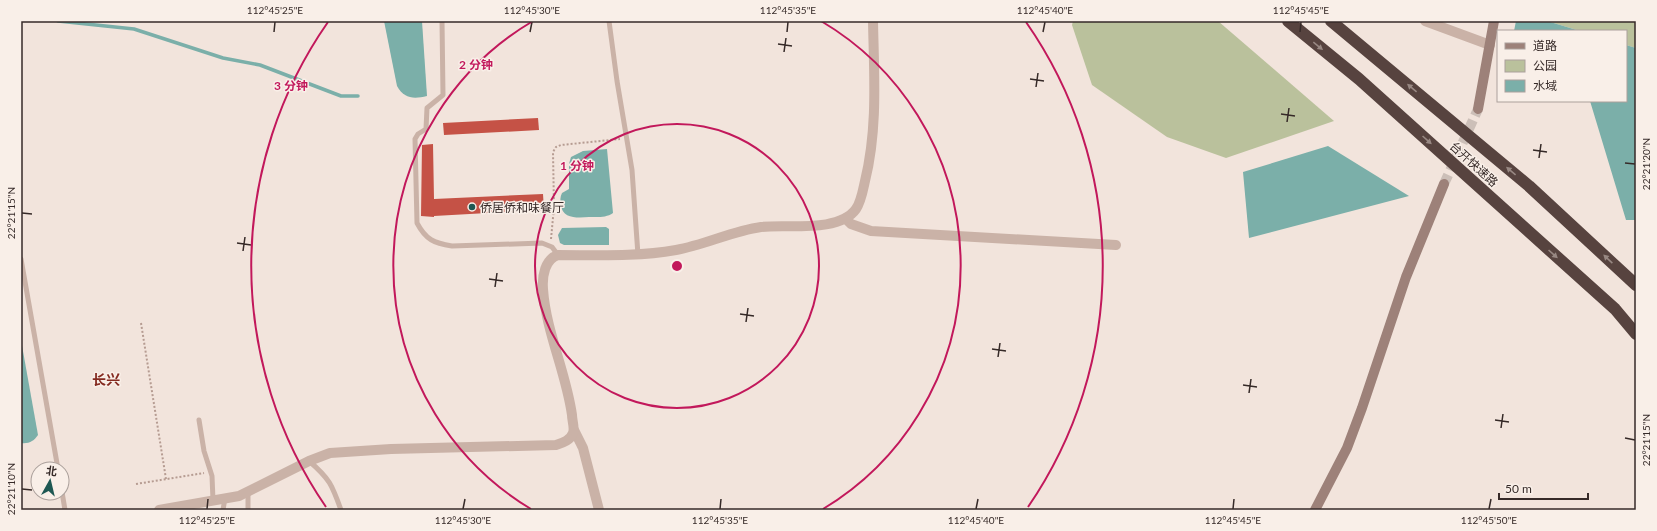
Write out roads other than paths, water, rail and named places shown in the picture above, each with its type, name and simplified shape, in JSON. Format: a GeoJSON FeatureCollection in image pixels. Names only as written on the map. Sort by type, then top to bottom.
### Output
{"type":"FeatureCollection","features":[{"type":"Feature","properties":{"kind":"highway","name":"台开快速路"},"geometry":{"type":"LineString","coordinates":[[1288,21],[1382,100],[1615,309],[1636,334]]}},
{"type":"Feature","properties":{"kind":"highway","name":"台开快速路"},"geometry":{"type":"LineString","coordinates":[[1331,21],[1529,186],[1636,285]]}},
{"type":"Feature","properties":{"kind":"street"},"geometry":{"type":"LineString","coordinates":[[599,510],[582,448],[574,430],[569,399],[547,316],[543,279],[547,264],[558,255],[638,255],[677,250],[761,227],[820,225],[846,219],[856,209],[862,192],[871,155],[875,112],[873,21]]}},
{"type":"Feature","properties":{"kind":"street"},"geometry":{"type":"LineString","coordinates":[[1425,21],[1490,45]]}},
{"type":"Feature","properties":{"kind":"street"},"geometry":{"type":"LineString","coordinates":[[1478,109],[1494,21]]}},
{"type":"Feature","properties":{"kind":"street"},"geometry":{"type":"LineString","coordinates":[[1315,510],[1347,448],[1406,277],[1444,184]]}},
{"type":"Feature","properties":{"kind":"street"},"geometry":{"type":"LineString","coordinates":[[846,219],[851,224],[871,231],[1116,245]]}},
{"type":"Feature","properties":{"kind":"street"},"geometry":{"type":"LineString","coordinates":[[159,510],[248,493],[309,461],[330,453],[391,449],[556,445],[565,442],[572,435],[574,430]]}},
{"type":"Feature","properties":{"kind":"lane"},"geometry":{"type":"LineString","coordinates":[[442,21],[443,95],[427,108],[426,129],[418,134],[415,139],[417,223],[427,237],[442,245],[542,244],[555,249],[558,255]]}},
{"type":"Feature","properties":{"kind":"lane"},"geometry":{"type":"LineString","coordinates":[[609,21],[617,81],[632,170],[638,255]]}},
{"type":"Feature","properties":{"kind":"lane"},"geometry":{"type":"LineString","coordinates":[[21,259],[57,461]]}},
{"type":"Feature","properties":{"kind":"lane"},"geometry":{"type":"LineString","coordinates":[[199,420],[212,476],[212,500]]}},
{"type":"Feature","properties":{"kind":"lane"},"geometry":{"type":"LineString","coordinates":[[309,461],[324,474],[331,483],[341,510]]}},
{"type":"Feature","properties":{"kind":"lane"},"geometry":{"type":"LineString","coordinates":[[248,493],[248,510]]}},
{"type":"Feature","properties":{"kind":"lane"},"geometry":{"type":"LineString","coordinates":[[223,510],[225,498]]}},
{"type":"Feature","properties":{"kind":"water"},"geometry":{"type":"Polygon","coordinates":[[[384,21],[422,21],[427,96],[414,98],[406,96],[397,86],[384,21]]]}},
{"type":"Feature","properties":{"kind":"water"},"geometry":{"type":"Polygon","coordinates":[[[1516,21],[1547,21],[1577,30],[1514,30],[1516,21]]]}},
{"type":"Feature","properties":{"kind":"water"},"geometry":{"type":"Polygon","coordinates":[[[1627,45],[1636,48],[1636,220],[1626,220],[1590,102],[1627,102],[1627,45]]]}},
{"type":"Feature","properties":{"kind":"water"},"geometry":{"type":"Polygon","coordinates":[[[1328,146],[1409,196],[1249,238],[1243,172],[1328,146]]]}},
{"type":"Feature","properties":{"kind":"water"},"geometry":{"type":"Polygon","coordinates":[[[607,149],[613,213],[607,216],[598,217],[571,217],[567,215],[562,210],[560,199],[562,193],[569,189],[569,164],[571,157],[583,151],[607,149]]]}},
{"type":"Feature","properties":{"kind":"water"},"geometry":{"type":"Polygon","coordinates":[[[606,227],[609,229],[609,245],[564,245],[560,243],[558,235],[562,228],[606,227]]]}},
{"type":"Feature","properties":{"kind":"water"},"geometry":{"type":"Polygon","coordinates":[[[21,340],[38,435],[31,442],[26,443],[21,443],[21,340]]]}},
{"type":"Feature","properties":{"kind":"waterway"},"geometry":{"type":"LineString","coordinates":[[58,21],[134,29],[223,58],[260,65],[341,96],[358,96]]}},
{"type":"Feature","properties":{"kind":"tunnel"},"geometry":{"type":"LineString","coordinates":[[1444,184],[1478,109]]}},
{"type":"Feature","properties":{"kind":"place","name":"侨居侨和味餐厅"},"geometry":{"type":"Point","coordinates":[472,207]}},
{"type":"Feature","properties":{"kind":"district","name":"长兴"},"geometry":{"type":"Point","coordinates":[106,379]}}]}
